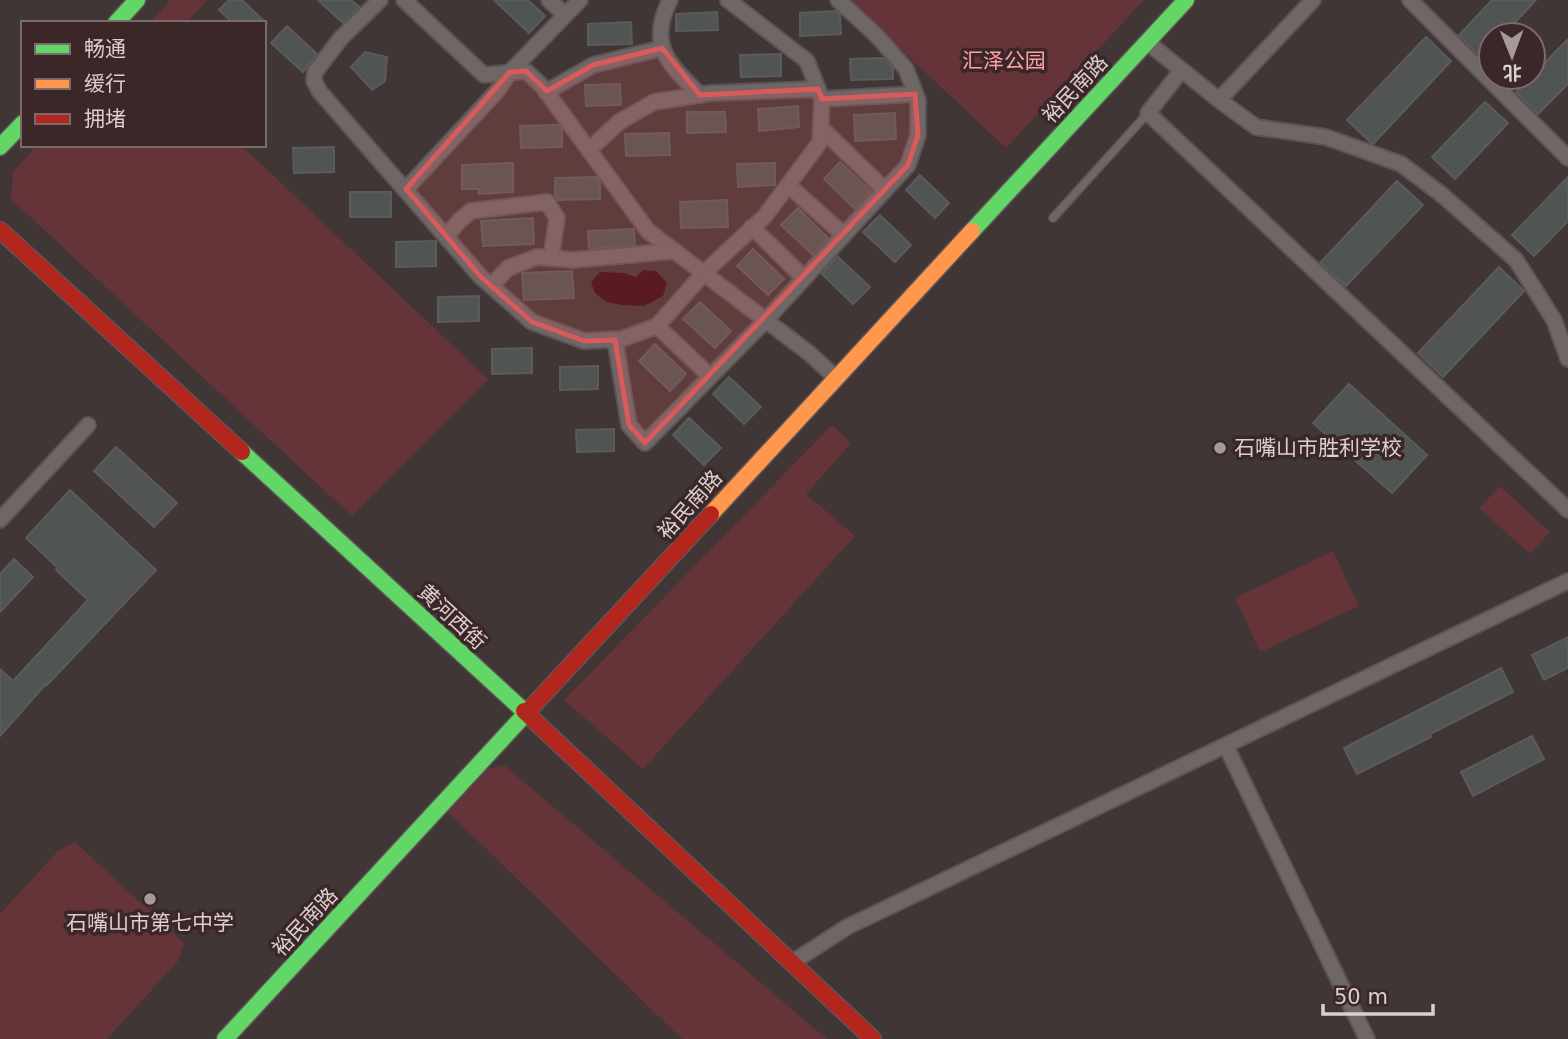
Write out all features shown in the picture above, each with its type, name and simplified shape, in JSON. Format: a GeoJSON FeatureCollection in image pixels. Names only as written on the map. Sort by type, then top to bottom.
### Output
{"type":"FeatureCollection","features":[{"type":"Feature","properties":{"kind":"street"},"geometry":{"type":"LineString","coordinates":[[118,21],[138,0]]}},
{"type":"Feature","properties":{"kind":"street"},"geometry":{"type":"LineString","coordinates":[[380,0],[341,38],[315,72],[314,81],[320,92],[480,276],[532,322],[584,341],[622,340],[657,326],[704,273],[765,216],[820,142],[820,94],[807,61],[728,0]]}},
{"type":"Feature","properties":{"kind":"street"},"geometry":{"type":"LineString","coordinates":[[404,0],[484,75],[526,71],[547,92],[648,231],[766,320],[835,377]]}},
{"type":"Feature","properties":{"kind":"street"},"geometry":{"type":"LineString","coordinates":[[549,0],[565,15]]}},
{"type":"Feature","properties":{"kind":"street"},"geometry":{"type":"LineString","coordinates":[[406,189],[497,91],[510,72],[580,0]]}},
{"type":"Feature","properties":{"kind":"street"},"geometry":{"type":"LineString","coordinates":[[670,0],[661,18],[662,48],[671,66],[700,95]]}},
{"type":"Feature","properties":{"kind":"street"},"geometry":{"type":"LineString","coordinates":[[615,340],[629,425],[645,443],[766,320],[908,165],[918,135],[918,100],[906,69],[877,36],[838,0]]}},
{"type":"Feature","properties":{"kind":"street","name":"裕民南路"},"geometry":{"type":"LineString","coordinates":[[225,1039],[1186,0]]}},
{"type":"Feature","properties":{"kind":"street"},"geometry":{"type":"LineString","coordinates":[[1219,100],[1312,0]]}},
{"type":"Feature","properties":{"kind":"street"},"geometry":{"type":"LineString","coordinates":[[1410,0],[1568,158]]}},
{"type":"Feature","properties":{"kind":"street"},"geometry":{"type":"LineString","coordinates":[[1147,42],[1256,127],[1326,137],[1401,164],[1441,194],[1516,260],[1555,320],[1568,359]]}},
{"type":"Feature","properties":{"kind":"street"},"geometry":{"type":"LineString","coordinates":[[547,92],[593,65],[662,48]]}},
{"type":"Feature","properties":{"kind":"street"},"geometry":{"type":"LineString","coordinates":[[1181,71],[1148,113],[1568,510]]}},
{"type":"Feature","properties":{"kind":"street"},"geometry":{"type":"LineString","coordinates":[[589,150],[619,122],[654,102],[711,93],[915,94]]}},
{"type":"Feature","properties":{"kind":"street"},"geometry":{"type":"LineString","coordinates":[[0,147],[21,125]]}},
{"type":"Feature","properties":{"kind":"street"},"geometry":{"type":"LineString","coordinates":[[821,128],[885,190]]}},
{"type":"Feature","properties":{"kind":"street"},"geometry":{"type":"LineString","coordinates":[[788,185],[844,235]]}},
{"type":"Feature","properties":{"kind":"street"},"geometry":{"type":"LineString","coordinates":[[446,237],[458,221],[471,211],[547,202],[557,218],[551,258]]}},
{"type":"Feature","properties":{"kind":"street"},"geometry":{"type":"LineString","coordinates":[[752,228],[804,278]]}},
{"type":"Feature","properties":{"kind":"street","name":"黄河西街"},"geometry":{"type":"LineString","coordinates":[[0,230],[527,714],[873,1039]]}},
{"type":"Feature","properties":{"kind":"street"},"geometry":{"type":"LineString","coordinates":[[491,286],[508,268],[537,257],[573,260],[675,251]]}},
{"type":"Feature","properties":{"kind":"street"},"geometry":{"type":"LineString","coordinates":[[657,326],[710,376]]}},
{"type":"Feature","properties":{"kind":"street"},"geometry":{"type":"LineString","coordinates":[[0,520],[88,425]]}},
{"type":"Feature","properties":{"kind":"street"},"geometry":{"type":"LineString","coordinates":[[793,962],[847,926],[1568,581]]}},
{"type":"Feature","properties":{"kind":"street"},"geometry":{"type":"LineString","coordinates":[[1226,746],[1367,1039]]}},
{"type":"Feature","properties":{"kind":"lane"},"geometry":{"type":"LineString","coordinates":[[1053,218],[1148,113]]}},
{"type":"Feature","properties":{"kind":"highlighted area"},"geometry":{"type":"Polygon","coordinates":[[[662,48],[700,95],[818,89],[822,99],[915,94],[918,135],[908,165],[645,443],[629,425],[615,340],[584,341],[532,322],[480,276],[406,189],[510,72],[526,71],[547,91],[593,65],[662,48]]]}},
{"type":"Feature","properties":{"kind":"green space"},"geometry":{"type":"Polygon","coordinates":[[[170,0],[207,0],[188,21],[152,21],[170,0]]]}},
{"type":"Feature","properties":{"kind":"green space","name":"汇泽公园"},"geometry":{"type":"Polygon","coordinates":[[[848,0],[1144,0],[1006,148],[848,0]]]}},
{"type":"Feature","properties":{"kind":"green space"},"geometry":{"type":"Polygon","coordinates":[[[35,147],[243,147],[488,379],[352,516],[11,199],[13,172],[35,147]]]}},
{"type":"Feature","properties":{"kind":"green space"},"geometry":{"type":"Polygon","coordinates":[[[832,425],[851,443],[806,494],[855,536],[643,769],[564,700],[832,425]]]}},
{"type":"Feature","properties":{"kind":"green space"},"geometry":{"type":"Polygon","coordinates":[[[1500,486],[1550,532],[1530,554],[1479,508],[1500,486]]]}},
{"type":"Feature","properties":{"kind":"green space"},"geometry":{"type":"Polygon","coordinates":[[[1333,551],[1359,606],[1260,652],[1235,598],[1333,551]]]}},
{"type":"Feature","properties":{"kind":"green space"},"geometry":{"type":"Polygon","coordinates":[[[504,765],[827,1039],[682,1039],[442,806],[479,771],[504,765]]]}},
{"type":"Feature","properties":{"kind":"green space"},"geometry":{"type":"Polygon","coordinates":[[[75,842],[184,943],[178,961],[107,1039],[0,1039],[0,914],[58,851],[75,842]]]}},
{"type":"Feature","properties":{"kind":"shaded area"},"geometry":{"type":"Polygon","coordinates":[[[643,270],[656,271],[667,283],[663,296],[644,306],[606,302],[595,293],[591,282],[600,272],[624,273],[636,277],[643,270]]]}},
{"type":"Feature","properties":{"kind":"building"},"geometry":{"type":"Polygon","coordinates":[[[229,0],[242,0],[264,21],[231,21],[219,10],[229,0]]]}},
{"type":"Feature","properties":{"kind":"building"},"geometry":{"type":"Polygon","coordinates":[[[318,0],[351,0],[359,7],[343,23],[318,0]]]}},
{"type":"Feature","properties":{"kind":"building"},"geometry":{"type":"Polygon","coordinates":[[[494,0],[528,0],[545,16],[529,33],[494,0]]]}},
{"type":"Feature","properties":{"kind":"building"},"geometry":{"type":"Polygon","coordinates":[[[1492,0],[1536,0],[1516,21],[1477,21],[1477,54],[1459,35],[1492,0]]]}},
{"type":"Feature","properties":{"kind":"building"},"geometry":{"type":"Polygon","coordinates":[[[836,11],[840,15],[841,34],[800,36],[800,13],[836,11]]]}},
{"type":"Feature","properties":{"kind":"building"},"geometry":{"type":"Polygon","coordinates":[[[717,12],[718,30],[676,31],[676,14],[717,12]]]}},
{"type":"Feature","properties":{"kind":"building"},"geometry":{"type":"Polygon","coordinates":[[[631,22],[632,44],[588,45],[588,24],[631,22]]]}},
{"type":"Feature","properties":{"kind":"building"},"geometry":{"type":"Polygon","coordinates":[[[287,26],[317,54],[303,72],[271,43],[287,26]]]}},
{"type":"Feature","properties":{"kind":"building"},"geometry":{"type":"Polygon","coordinates":[[[1426,37],[1451,61],[1373,144],[1371,143],[1347,120],[1426,37]]]}},
{"type":"Feature","properties":{"kind":"building"},"geometry":{"type":"Polygon","coordinates":[[[1568,39],[1568,84],[1538,114],[1516,92],[1547,91],[1547,61],[1568,39]]]}},
{"type":"Feature","properties":{"kind":"building"},"geometry":{"type":"Polygon","coordinates":[[[365,52],[387,57],[385,81],[372,90],[351,67],[365,52]]]}},
{"type":"Feature","properties":{"kind":"building"},"geometry":{"type":"Polygon","coordinates":[[[781,54],[781,76],[741,77],[740,55],[781,54]]]}},
{"type":"Feature","properties":{"kind":"building"},"geometry":{"type":"Polygon","coordinates":[[[883,58],[893,68],[893,79],[851,80],[850,59],[883,58]]]}},
{"type":"Feature","properties":{"kind":"building"},"geometry":{"type":"Polygon","coordinates":[[[620,84],[621,105],[586,106],[585,85],[620,84]]]}},
{"type":"Feature","properties":{"kind":"building"},"geometry":{"type":"Polygon","coordinates":[[[1485,102],[1508,123],[1455,179],[1432,157],[1485,102]]]}},
{"type":"Feature","properties":{"kind":"building"},"geometry":{"type":"Polygon","coordinates":[[[798,106],[799,127],[759,131],[758,109],[798,106]]]}},
{"type":"Feature","properties":{"kind":"building"},"geometry":{"type":"Polygon","coordinates":[[[687,112],[725,112],[726,132],[687,133],[687,112]]]}},
{"type":"Feature","properties":{"kind":"building"},"geometry":{"type":"Polygon","coordinates":[[[895,113],[896,139],[855,141],[854,115],[895,113]]]}},
{"type":"Feature","properties":{"kind":"building"},"geometry":{"type":"Polygon","coordinates":[[[558,125],[562,129],[562,147],[521,148],[520,126],[558,125]]]}},
{"type":"Feature","properties":{"kind":"building"},"geometry":{"type":"Polygon","coordinates":[[[669,133],[670,155],[626,156],[625,134],[669,133]]]}},
{"type":"Feature","properties":{"kind":"building"},"geometry":{"type":"Polygon","coordinates":[[[334,147],[334,172],[294,173],[293,148],[334,147]]]}},
{"type":"Feature","properties":{"kind":"building"},"geometry":{"type":"Polygon","coordinates":[[[840,162],[871,191],[855,209],[824,179],[840,162]]]}},
{"type":"Feature","properties":{"kind":"building"},"geometry":{"type":"Polygon","coordinates":[[[513,163],[513,192],[479,194],[479,189],[462,189],[462,165],[513,163]]]}},
{"type":"Feature","properties":{"kind":"building"},"geometry":{"type":"Polygon","coordinates":[[[775,163],[775,185],[738,187],[737,164],[775,163]]]}},
{"type":"Feature","properties":{"kind":"building"},"geometry":{"type":"Polygon","coordinates":[[[920,175],[949,203],[935,218],[906,190],[920,175]]]}},
{"type":"Feature","properties":{"kind":"building"},"geometry":{"type":"Polygon","coordinates":[[[597,177],[600,181],[600,199],[557,200],[555,197],[555,178],[597,177]]]}},
{"type":"Feature","properties":{"kind":"building"},"geometry":{"type":"Polygon","coordinates":[[[1568,177],[1568,221],[1534,256],[1512,235],[1568,177]]]}},
{"type":"Feature","properties":{"kind":"building"},"geometry":{"type":"Polygon","coordinates":[[[1397,181],[1423,205],[1346,286],[1320,263],[1397,181]]]}},
{"type":"Feature","properties":{"kind":"building"},"geometry":{"type":"Polygon","coordinates":[[[350,192],[391,192],[391,217],[350,217],[350,192]]]}},
{"type":"Feature","properties":{"kind":"building"},"geometry":{"type":"Polygon","coordinates":[[[727,200],[728,227],[681,228],[680,202],[727,200]]]}},
{"type":"Feature","properties":{"kind":"building"},"geometry":{"type":"Polygon","coordinates":[[[798,208],[828,238],[813,255],[781,225],[798,208]]]}},
{"type":"Feature","properties":{"kind":"building"},"geometry":{"type":"Polygon","coordinates":[[[880,215],[911,245],[895,262],[863,232],[880,215]]]}},
{"type":"Feature","properties":{"kind":"building"},"geometry":{"type":"Polygon","coordinates":[[[533,218],[534,244],[483,246],[481,221],[533,218]]]}},
{"type":"Feature","properties":{"kind":"building"},"geometry":{"type":"Polygon","coordinates":[[[634,229],[635,245],[589,249],[588,231],[634,229]]]}},
{"type":"Feature","properties":{"kind":"building"},"geometry":{"type":"Polygon","coordinates":[[[436,241],[436,266],[396,267],[396,242],[436,241]]]}},
{"type":"Feature","properties":{"kind":"building"},"geometry":{"type":"Polygon","coordinates":[[[753,249],[784,279],[768,295],[737,266],[753,249]]]}},
{"type":"Feature","properties":{"kind":"building"},"geometry":{"type":"Polygon","coordinates":[[[837,256],[870,287],[853,304],[822,274],[837,256]]]}},
{"type":"Feature","properties":{"kind":"building"},"geometry":{"type":"Polygon","coordinates":[[[1499,267],[1524,291],[1443,377],[1418,353],[1499,267]]]}},
{"type":"Feature","properties":{"kind":"building"},"geometry":{"type":"Polygon","coordinates":[[[572,271],[574,298],[524,300],[522,273],[572,271]]]}},
{"type":"Feature","properties":{"kind":"building"},"geometry":{"type":"Polygon","coordinates":[[[479,296],[479,321],[438,322],[438,297],[479,296]]]}},
{"type":"Feature","properties":{"kind":"building"},"geometry":{"type":"Polygon","coordinates":[[[700,302],[731,331],[715,348],[683,319],[700,302]]]}},
{"type":"Feature","properties":{"kind":"building"},"geometry":{"type":"Polygon","coordinates":[[[655,344],[686,374],[670,391],[639,361],[655,344]]]}},
{"type":"Feature","properties":{"kind":"building"},"geometry":{"type":"Polygon","coordinates":[[[532,348],[532,373],[492,374],[492,349],[532,348]]]}},
{"type":"Feature","properties":{"kind":"building"},"geometry":{"type":"Polygon","coordinates":[[[598,366],[598,389],[560,390],[560,367],[598,366]]]}},
{"type":"Feature","properties":{"kind":"building"},"geometry":{"type":"Polygon","coordinates":[[[729,377],[761,407],[744,424],[713,394],[729,377]]]}},
{"type":"Feature","properties":{"kind":"building"},"geometry":{"type":"Polygon","coordinates":[[[1349,384],[1427,455],[1392,493],[1313,423],[1349,384]]]}},
{"type":"Feature","properties":{"kind":"building"},"geometry":{"type":"Polygon","coordinates":[[[689,418],[721,448],[704,465],[673,435],[689,418]]]}},
{"type":"Feature","properties":{"kind":"building"},"geometry":{"type":"Polygon","coordinates":[[[614,429],[614,451],[577,452],[576,430],[614,429]]]}},
{"type":"Feature","properties":{"kind":"building"},"geometry":{"type":"Polygon","coordinates":[[[116,447],[177,503],[154,527],[94,471],[116,447]]]}},
{"type":"Feature","properties":{"kind":"building"},"geometry":{"type":"Polygon","coordinates":[[[70,490],[156,570],[0,736],[0,669],[13,681],[88,600],[26,538],[70,490]]]}},
{"type":"Feature","properties":{"kind":"building"},"geometry":{"type":"Polygon","coordinates":[[[14,559],[33,577],[0,612],[0,574],[14,559]]]}},
{"type":"Feature","properties":{"kind":"building"},"geometry":{"type":"Polygon","coordinates":[[[1568,637],[1568,668],[1544,680],[1532,655],[1568,637]]]}},
{"type":"Feature","properties":{"kind":"building"},"geometry":{"type":"Polygon","coordinates":[[[1501,668],[1513,692],[1357,774],[1344,748],[1501,668]]]}},
{"type":"Feature","properties":{"kind":"building"},"geometry":{"type":"Polygon","coordinates":[[[1532,736],[1544,759],[1473,796],[1461,772],[1532,736]]]}},
{"type":"Feature","properties":{"kind":"traffic: fast"},"geometry":{"type":"LineString","coordinates":[[118,21],[137,0]]}},
{"type":"Feature","properties":{"kind":"traffic: fast"},"geometry":{"type":"LineString","coordinates":[[972,231],[1186,0]]}},
{"type":"Feature","properties":{"kind":"traffic: fast"},"geometry":{"type":"LineString","coordinates":[[0,147],[21,125]]}},
{"type":"Feature","properties":{"kind":"traffic: fast"},"geometry":{"type":"LineString","coordinates":[[242,452],[524,711]]}},
{"type":"Feature","properties":{"kind":"traffic: fast"},"geometry":{"type":"LineString","coordinates":[[225,1039],[530,709]]}},
{"type":"Feature","properties":{"kind":"traffic: slow"},"geometry":{"type":"LineString","coordinates":[[711,514],[972,231]]}},
{"type":"Feature","properties":{"kind":"traffic: jam"},"geometry":{"type":"LineString","coordinates":[[0,230],[242,452]]}},
{"type":"Feature","properties":{"kind":"traffic: jam"},"geometry":{"type":"LineString","coordinates":[[530,709],[711,514]]}},
{"type":"Feature","properties":{"kind":"traffic: jam"},"geometry":{"type":"LineString","coordinates":[[524,711],[873,1039]]}},
{"type":"Feature","properties":{"kind":"place","name":"石嘴山市胜利学校"},"geometry":{"type":"Point","coordinates":[1220,448]}},
{"type":"Feature","properties":{"kind":"place","name":"石嘴山市第七中学"},"geometry":{"type":"Point","coordinates":[150,899]}}]}
